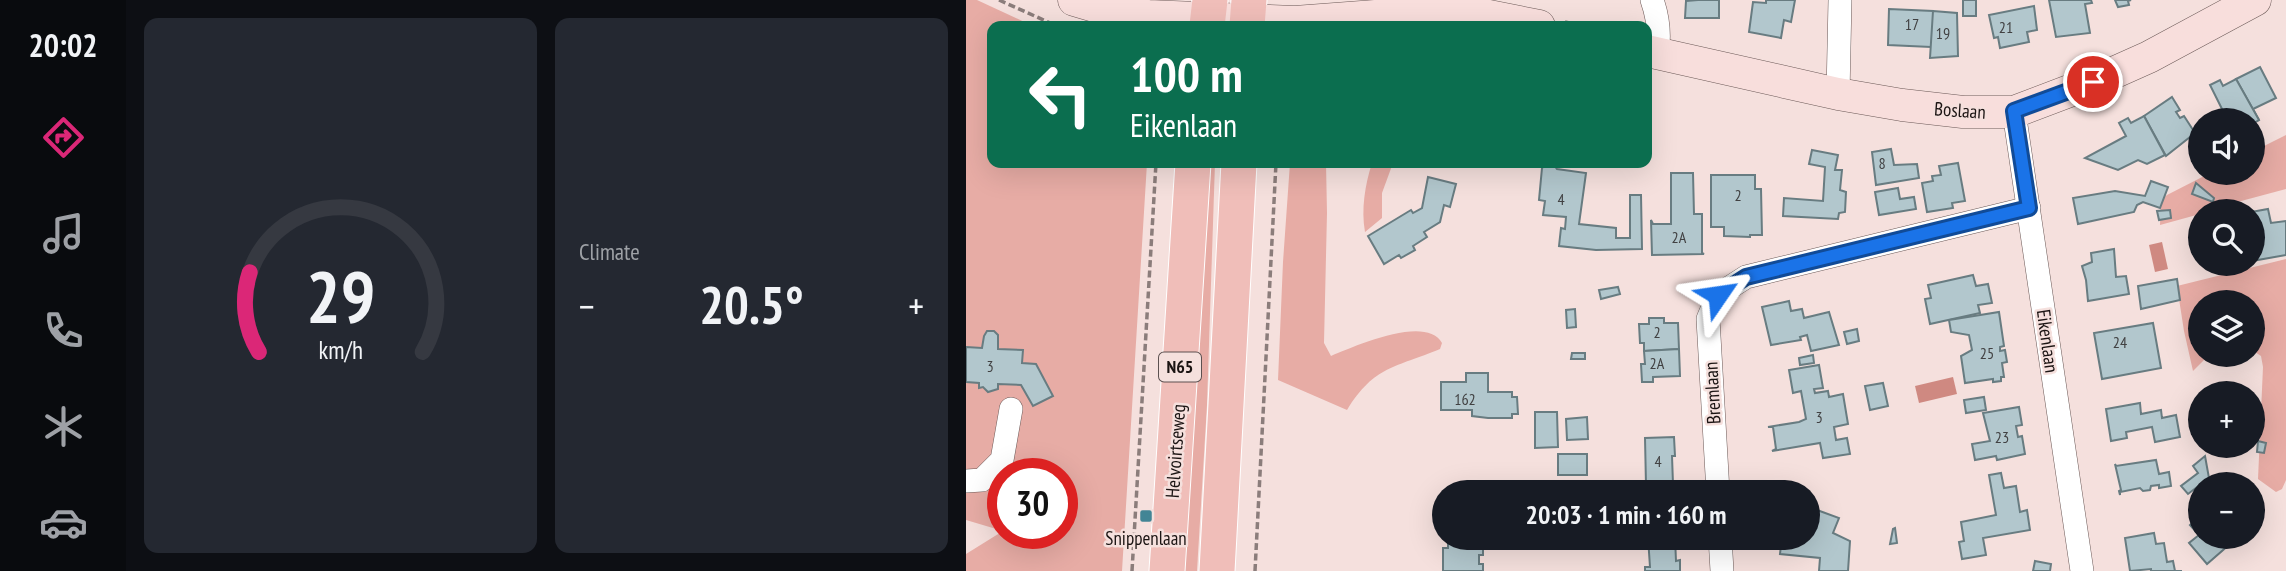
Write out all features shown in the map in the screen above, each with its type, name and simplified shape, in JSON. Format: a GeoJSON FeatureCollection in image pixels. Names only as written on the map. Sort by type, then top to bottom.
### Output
{"type":"FeatureCollection","features":[{"type":"Feature","properties":{"kind":"main road"},"geometry":{"type":"LineString","coordinates":[[1074,0],[1101,8],[1148,16],[1248,15],[1288,21]]}},
{"type":"Feature","properties":{"kind":"main road","name":"Boslaan"},"geometry":{"type":"LineString","coordinates":[[1652,52],[1838,94],[1902,105],[1964,112],[2014,111],[2093,82],[2149,57],[2255,0]]}},
{"type":"Feature","properties":{"kind":"main road"},"geometry":{"type":"LineString","coordinates":[[1308,21],[1441,11],[1474,13],[1514,21]]}},
{"type":"Feature","properties":{"kind":"main road","name":"Helvoirtseweg"},"geometry":{"type":"LineString","coordinates":[[1167,571],[1193,168]]}},
{"type":"Feature","properties":{"kind":"main road","name":"N65"},"geometry":{"type":"LineString","coordinates":[[1217,571],[1239,168]]}},
{"type":"Feature","properties":{"kind":"street"},"geometry":{"type":"LineString","coordinates":[[1652,0],[1657,14],[1659,42],[1652,52]]}},
{"type":"Feature","properties":{"kind":"street"},"geometry":{"type":"LineString","coordinates":[[1838,94],[1840,0]]}},
{"type":"Feature","properties":{"kind":"street","name":"Eikenlaan"},"geometry":{"type":"LineString","coordinates":[[2014,111],[2082,571]]}},
{"type":"Feature","properties":{"kind":"street","name":"Bremlaan"},"geometry":{"type":"LineString","coordinates":[[1717,480],[1708,319],[1718,295],[1746,277],[2029,208]]}},
{"type":"Feature","properties":{"kind":"street"},"geometry":{"type":"LineString","coordinates":[[966,481],[982,480],[1002,460],[1012,409]]}},
{"type":"Feature","properties":{"kind":"street"},"geometry":{"type":"LineString","coordinates":[[1721,550],[1722,571]]}},
{"type":"Feature","properties":{"kind":"path"},"geometry":{"type":"LineString","coordinates":[[999,0],[1046,21]]}},
{"type":"Feature","properties":{"kind":"path","name":"Helvoirtseweg"},"geometry":{"type":"LineString","coordinates":[[1132,571],[1156,168]]}},
{"type":"Feature","properties":{"kind":"path"},"geometry":{"type":"LineString","coordinates":[[1255,571],[1276,168]]}},
{"type":"Feature","properties":{"kind":"shaded area"},"geometry":{"type":"Polygon","coordinates":[[[966,0],[977,0],[1022,21],[987,21],[987,168],[1147,168],[1122,571],[966,571],[966,554],[987,541],[987,549],[1078,549],[1078,458],[987,458],[987,526],[966,520],[966,0]]]}},
{"type":"Feature","properties":{"kind":"shaded area"},"geometry":{"type":"Polygon","coordinates":[[[2286,135],[2286,189],[2249,199],[2188,199],[2188,217],[2160,225],[2161,200],[2188,184],[2265,185],[2265,146],[2286,135]]]}},
{"type":"Feature","properties":{"kind":"shaded area"},"geometry":{"type":"Polygon","coordinates":[[[1205,168],[1215,168],[1207,405],[1197,571],[1181,571],[1205,168]]]}},
{"type":"Feature","properties":{"kind":"shaded area"},"geometry":{"type":"Polygon","coordinates":[[[1290,168],[1326,168],[1324,343],[1331,356],[1372,340],[1406,332],[1434,335],[1442,343],[1440,349],[1377,376],[1357,395],[1347,410],[1278,380],[1290,168]]]}},
{"type":"Feature","properties":{"kind":"shaded area"},"geometry":{"type":"Polygon","coordinates":[[[1371,168],[1391,168],[1382,193],[1382,218],[1365,232],[1363,215],[1371,168]]]}},
{"type":"Feature","properties":{"kind":"shaded area"},"geometry":{"type":"Polygon","coordinates":[[[2162,242],[2168,269],[2155,272],[2149,245],[2162,242]]]}},
{"type":"Feature","properties":{"kind":"shaded area"},"geometry":{"type":"Polygon","coordinates":[[[2286,259],[2286,480],[2282,489],[2276,492],[2265,484],[2265,472],[2258,472],[2259,458],[2265,458],[2265,381],[2262,381],[2265,367],[2265,290],[2188,290],[2188,349],[2177,286],[2217,276],[2265,276],[2265,264],[2286,259]]]}},
{"type":"Feature","properties":{"kind":"shaded area"},"geometry":{"type":"Polygon","coordinates":[[[1953,377],[1957,394],[1919,403],[1915,386],[1953,377]]]}},
{"type":"Feature","properties":{"kind":"building"},"geometry":{"type":"Polygon","coordinates":[[[1719,0],[1719,18],[1685,18],[1686,1],[1719,0]]]}},
{"type":"Feature","properties":{"kind":"building"},"geometry":{"type":"Polygon","coordinates":[[[1766,0],[1795,0],[1791,22],[1784,20],[1781,38],[1749,32],[1753,2],[1766,3],[1766,0]]]}},
{"type":"Feature","properties":{"kind":"building"},"geometry":{"type":"Polygon","coordinates":[[[1963,0],[1976,0],[1976,16],[1963,16],[1963,0]]]}},
{"type":"Feature","properties":{"kind":"building"},"geometry":{"type":"Polygon","coordinates":[[[2049,0],[2091,0],[2092,3],[2085,4],[2090,33],[2056,37],[2049,0]]]}},
{"type":"Feature","properties":{"kind":"building"},"geometry":{"type":"Polygon","coordinates":[[[2115,0],[2131,0],[2128,1],[2129,5],[2118,7],[2115,0]]]}},
{"type":"Feature","properties":{"kind":"building"},"geometry":{"type":"Polygon","coordinates":[[[2034,6],[2037,30],[2027,32],[2029,42],[2000,48],[1998,37],[1994,38],[1989,15],[2034,6]]]}},
{"type":"Feature","properties":{"kind":"building"},"geometry":{"type":"Polygon","coordinates":[[[1889,9],[1933,11],[1933,45],[1888,45],[1889,9]]]}},
{"type":"Feature","properties":{"kind":"building"},"geometry":{"type":"Polygon","coordinates":[[[1933,11],[1957,13],[1958,56],[1930,58],[1933,11]]]}},
{"type":"Feature","properties":{"kind":"building"},"geometry":{"type":"Polygon","coordinates":[[[2260,67],[2276,98],[2252,108],[2236,79],[2260,67]]]}},
{"type":"Feature","properties":{"kind":"building"},"geometry":{"type":"Polygon","coordinates":[[[2236,79],[2252,108],[2222,108],[2210,85],[2220,80],[2223,86],[2236,79]]]}},
{"type":"Feature","properties":{"kind":"building"},"geometry":{"type":"Polygon","coordinates":[[[2172,97],[2180,110],[2176,112],[2180,118],[2184,116],[2188,122],[2188,139],[2166,156],[2144,116],[2172,97]]]}},
{"type":"Feature","properties":{"kind":"building"},"geometry":{"type":"Polygon","coordinates":[[[2144,116],[2165,155],[2147,164],[2138,160],[2118,170],[2085,158],[2126,136],[2119,123],[2128,118],[2131,123],[2144,116]]]}},
{"type":"Feature","properties":{"kind":"building"},"geometry":{"type":"Polygon","coordinates":[[[1891,149],[1894,165],[1917,164],[1919,178],[1876,185],[1872,152],[1891,149]]]}},
{"type":"Feature","properties":{"kind":"building"},"geometry":{"type":"Polygon","coordinates":[[[1812,150],[1838,155],[1835,170],[1842,170],[1840,190],[1846,192],[1845,212],[1839,213],[1838,219],[1783,216],[1784,198],[1823,201],[1825,167],[1809,164],[1812,150]]]}},
{"type":"Feature","properties":{"kind":"building"},"geometry":{"type":"Polygon","coordinates":[[[1958,163],[1965,201],[1952,203],[1953,208],[1927,212],[1922,183],[1933,181],[1932,176],[1941,175],[1939,166],[1958,163]]]}},
{"type":"Feature","properties":{"kind":"building"},"geometry":{"type":"Polygon","coordinates":[[[1542,168],[1586,173],[1579,224],[1616,228],[1616,238],[1630,238],[1630,195],[1641,195],[1642,249],[1596,250],[1559,246],[1561,228],[1565,229],[1566,217],[1543,215],[1545,201],[1539,200],[1542,168]]]}},
{"type":"Feature","properties":{"kind":"building"},"geometry":{"type":"Polygon","coordinates":[[[1671,173],[1693,173],[1694,214],[1702,214],[1704,254],[1652,255],[1651,220],[1653,224],[1671,224],[1671,173]]]}},
{"type":"Feature","properties":{"kind":"building"},"geometry":{"type":"Polygon","coordinates":[[[1711,175],[1755,175],[1755,189],[1761,189],[1762,235],[1724,236],[1724,227],[1711,227],[1711,175]]]}},
{"type":"Feature","properties":{"kind":"building"},"geometry":{"type":"Polygon","coordinates":[[[1428,177],[1456,184],[1450,207],[1444,205],[1440,222],[1424,232],[1427,237],[1413,246],[1415,250],[1384,264],[1368,236],[1411,210],[1413,213],[1422,208],[1428,177]]]}},
{"type":"Feature","properties":{"kind":"building"},"geometry":{"type":"Polygon","coordinates":[[[2151,181],[2168,187],[2160,208],[2143,202],[2137,205],[2134,212],[2078,224],[2073,198],[2115,191],[2145,196],[2151,181]]]}},
{"type":"Feature","properties":{"kind":"building"},"geometry":{"type":"Polygon","coordinates":[[[2195,185],[2198,185],[2214,198],[2205,199],[2192,194],[2195,185]]]}},
{"type":"Feature","properties":{"kind":"building"},"geometry":{"type":"Polygon","coordinates":[[[1898,188],[1900,199],[1914,197],[1916,209],[1879,215],[1875,192],[1898,188]]]}},
{"type":"Feature","properties":{"kind":"building"},"geometry":{"type":"Polygon","coordinates":[[[2268,209],[2271,223],[2286,221],[2286,255],[2265,259],[2265,210],[2268,209]]]}},
{"type":"Feature","properties":{"kind":"building"},"geometry":{"type":"Polygon","coordinates":[[[2170,210],[2171,218],[2159,220],[2157,211],[2170,210]]]}},
{"type":"Feature","properties":{"kind":"building"},"geometry":{"type":"Polygon","coordinates":[[[2114,249],[2116,277],[2126,276],[2129,294],[2088,301],[2082,266],[2092,262],[2091,253],[2114,249]]]}},
{"type":"Feature","properties":{"kind":"building"},"geometry":{"type":"Polygon","coordinates":[[[1973,275],[1976,286],[1988,284],[1992,303],[1978,305],[1980,313],[1930,324],[1925,299],[1931,298],[1928,285],[1973,275]]]}},
{"type":"Feature","properties":{"kind":"building"},"geometry":{"type":"Polygon","coordinates":[[[2177,279],[2180,300],[2141,309],[2138,286],[2177,279]]]}},
{"type":"Feature","properties":{"kind":"building"},"geometry":{"type":"Polygon","coordinates":[[[1618,287],[1620,294],[1601,299],[1599,290],[1618,287]]]}},
{"type":"Feature","properties":{"kind":"building"},"geometry":{"type":"Polygon","coordinates":[[[1789,301],[1791,311],[1802,309],[1804,318],[1829,312],[1839,345],[1811,351],[1807,335],[1800,337],[1801,340],[1771,345],[1762,307],[1789,301]]]}},
{"type":"Feature","properties":{"kind":"building"},"geometry":{"type":"Polygon","coordinates":[[[1575,309],[1576,327],[1567,328],[1566,310],[1575,309]]]}},
{"type":"Feature","properties":{"kind":"building"},"geometry":{"type":"Polygon","coordinates":[[[1999,312],[2004,346],[2000,347],[2000,351],[2005,350],[2007,362],[2002,363],[2004,377],[2001,377],[2001,381],[1993,382],[1993,379],[1965,383],[1961,356],[1972,350],[1969,335],[1951,332],[1949,320],[1999,312]]]}},
{"type":"Feature","properties":{"kind":"building"},"geometry":{"type":"Polygon","coordinates":[[[1649,318],[1664,318],[1664,323],[1678,323],[1679,349],[1644,351],[1644,343],[1640,343],[1639,324],[1649,324],[1649,318]]]}},
{"type":"Feature","properties":{"kind":"building"},"geometry":{"type":"Polygon","coordinates":[[[2153,323],[2161,368],[2102,379],[2094,333],[2153,323]]]}},
{"type":"Feature","properties":{"kind":"building"},"geometry":{"type":"Polygon","coordinates":[[[1857,329],[1859,341],[1847,344],[1844,332],[1857,329]]]}},
{"type":"Feature","properties":{"kind":"building"},"geometry":{"type":"Polygon","coordinates":[[[987,331],[994,331],[998,335],[998,349],[1023,350],[1022,363],[1036,364],[1053,396],[1033,406],[1021,385],[998,384],[998,389],[988,392],[983,387],[979,388],[979,383],[966,382],[966,347],[982,348],[987,331]]]}},
{"type":"Feature","properties":{"kind":"building"},"geometry":{"type":"Polygon","coordinates":[[[1679,349],[1680,376],[1653,377],[1653,382],[1642,382],[1641,364],[1645,364],[1644,351],[1679,349]]]}},
{"type":"Feature","properties":{"kind":"building"},"geometry":{"type":"Polygon","coordinates":[[[1572,353],[1585,353],[1585,359],[1571,359],[1572,353]]]}},
{"type":"Feature","properties":{"kind":"building"},"geometry":{"type":"Polygon","coordinates":[[[1813,355],[1814,363],[1800,365],[1799,358],[1813,355]]]}},
{"type":"Feature","properties":{"kind":"building"},"geometry":{"type":"Polygon","coordinates":[[[1819,365],[1823,388],[1814,389],[1815,393],[1828,391],[1829,397],[1843,394],[1848,424],[1834,427],[1836,440],[1847,438],[1850,454],[1823,458],[1820,443],[1772,451],[1776,449],[1773,427],[1768,427],[1806,419],[1801,391],[1793,393],[1789,370],[1819,365]]]}},
{"type":"Feature","properties":{"kind":"building"},"geometry":{"type":"Polygon","coordinates":[[[1466,373],[1488,373],[1488,392],[1512,392],[1512,397],[1517,397],[1518,414],[1512,414],[1512,418],[1488,418],[1472,416],[1472,410],[1441,410],[1441,382],[1466,382],[1466,373]]]}},
{"type":"Feature","properties":{"kind":"building"},"geometry":{"type":"Polygon","coordinates":[[[1883,383],[1888,406],[1870,410],[1865,386],[1883,383]]]}},
{"type":"Feature","properties":{"kind":"building"},"geometry":{"type":"Polygon","coordinates":[[[1984,397],[1986,410],[1966,413],[1964,400],[1984,397]]]}},
{"type":"Feature","properties":{"kind":"building"},"geometry":{"type":"Polygon","coordinates":[[[2140,403],[2141,414],[2161,410],[2162,418],[2176,415],[2180,437],[2155,442],[2152,427],[2126,432],[2127,438],[2111,441],[2106,409],[2140,403]]]}},
{"type":"Feature","properties":{"kind":"building"},"geometry":{"type":"Polygon","coordinates":[[[2019,407],[2022,425],[2016,426],[2018,437],[2022,436],[2025,454],[1997,460],[1996,456],[1975,460],[1972,444],[1990,441],[1983,413],[2019,407]]]}},
{"type":"Feature","properties":{"kind":"building"},"geometry":{"type":"Polygon","coordinates":[[[1535,412],[1557,412],[1558,447],[1535,448],[1535,412]]]}},
{"type":"Feature","properties":{"kind":"building"},"geometry":{"type":"Polygon","coordinates":[[[1587,417],[1588,439],[1567,440],[1566,419],[1587,417]]]}},
{"type":"Feature","properties":{"kind":"building"},"geometry":{"type":"Polygon","coordinates":[[[1674,437],[1673,480],[1646,480],[1645,438],[1674,437]]]}},
{"type":"Feature","properties":{"kind":"building"},"geometry":{"type":"Polygon","coordinates":[[[1558,454],[1587,454],[1587,475],[1558,475],[1558,454]]]}},
{"type":"Feature","properties":{"kind":"building"},"geometry":{"type":"Polygon","coordinates":[[[2205,458],[2208,472],[2197,472],[2193,466],[2205,458]]]}},
{"type":"Feature","properties":{"kind":"building"},"geometry":{"type":"Polygon","coordinates":[[[2156,460],[2159,474],[2169,472],[2171,486],[2151,486],[2150,490],[2143,491],[2140,488],[2120,492],[2120,495],[2115,464],[2156,460]]]}},
{"type":"Feature","properties":{"kind":"building"},"geometry":{"type":"Polygon","coordinates":[[[2001,473],[2004,488],[2016,486],[2020,512],[2027,510],[2030,530],[1983,538],[1986,555],[1962,559],[1959,542],[1964,541],[1961,522],[1996,515],[1989,475],[2001,473]]]}},
{"type":"Feature","properties":{"kind":"building"},"geometry":{"type":"Polygon","coordinates":[[[2188,481],[2188,494],[2181,486],[2188,481]]]}},
{"type":"Feature","properties":{"kind":"building"},"geometry":{"type":"Polygon","coordinates":[[[1820,511],[1839,518],[1833,533],[1850,541],[1848,571],[1819,571],[1820,558],[1780,554],[1780,550],[1820,550],[1820,511]]]}},
{"type":"Feature","properties":{"kind":"building"},"geometry":{"type":"Polygon","coordinates":[[[1895,528],[1897,543],[1890,544],[1893,529],[1895,528]]]}},
{"type":"Feature","properties":{"kind":"building"},"geometry":{"type":"Polygon","coordinates":[[[2154,533],[2156,544],[2164,543],[2167,562],[2173,561],[2175,571],[2130,571],[2125,538],[2154,533]]]}},
{"type":"Feature","properties":{"kind":"building"},"geometry":{"type":"Polygon","coordinates":[[[2194,549],[2224,549],[2207,564],[2194,549]]]}},
{"type":"Feature","properties":{"kind":"building"},"geometry":{"type":"Polygon","coordinates":[[[1443,550],[1483,550],[1483,555],[1479,555],[1479,564],[1483,564],[1483,571],[1443,571],[1443,550]]]}},
{"type":"Feature","properties":{"kind":"building"},"geometry":{"type":"Polygon","coordinates":[[[1649,550],[1676,550],[1676,561],[1680,560],[1680,571],[1645,571],[1645,567],[1650,567],[1649,550]]]}},
{"type":"Feature","properties":{"kind":"building"},"geometry":{"type":"Polygon","coordinates":[[[2035,561],[2051,564],[2050,571],[2033,571],[2035,561]]]}},
{"type":"Feature","properties":{"kind":"place","name":"Snippenlaan"},"geometry":{"type":"Point","coordinates":[1146,516]}},
{"type":"Feature","properties":{"kind":"route"},"geometry":{"type":"LineString","coordinates":[[1718,295],[1746,277],[2029,208],[2014,111],[2093,82]]}}]}
